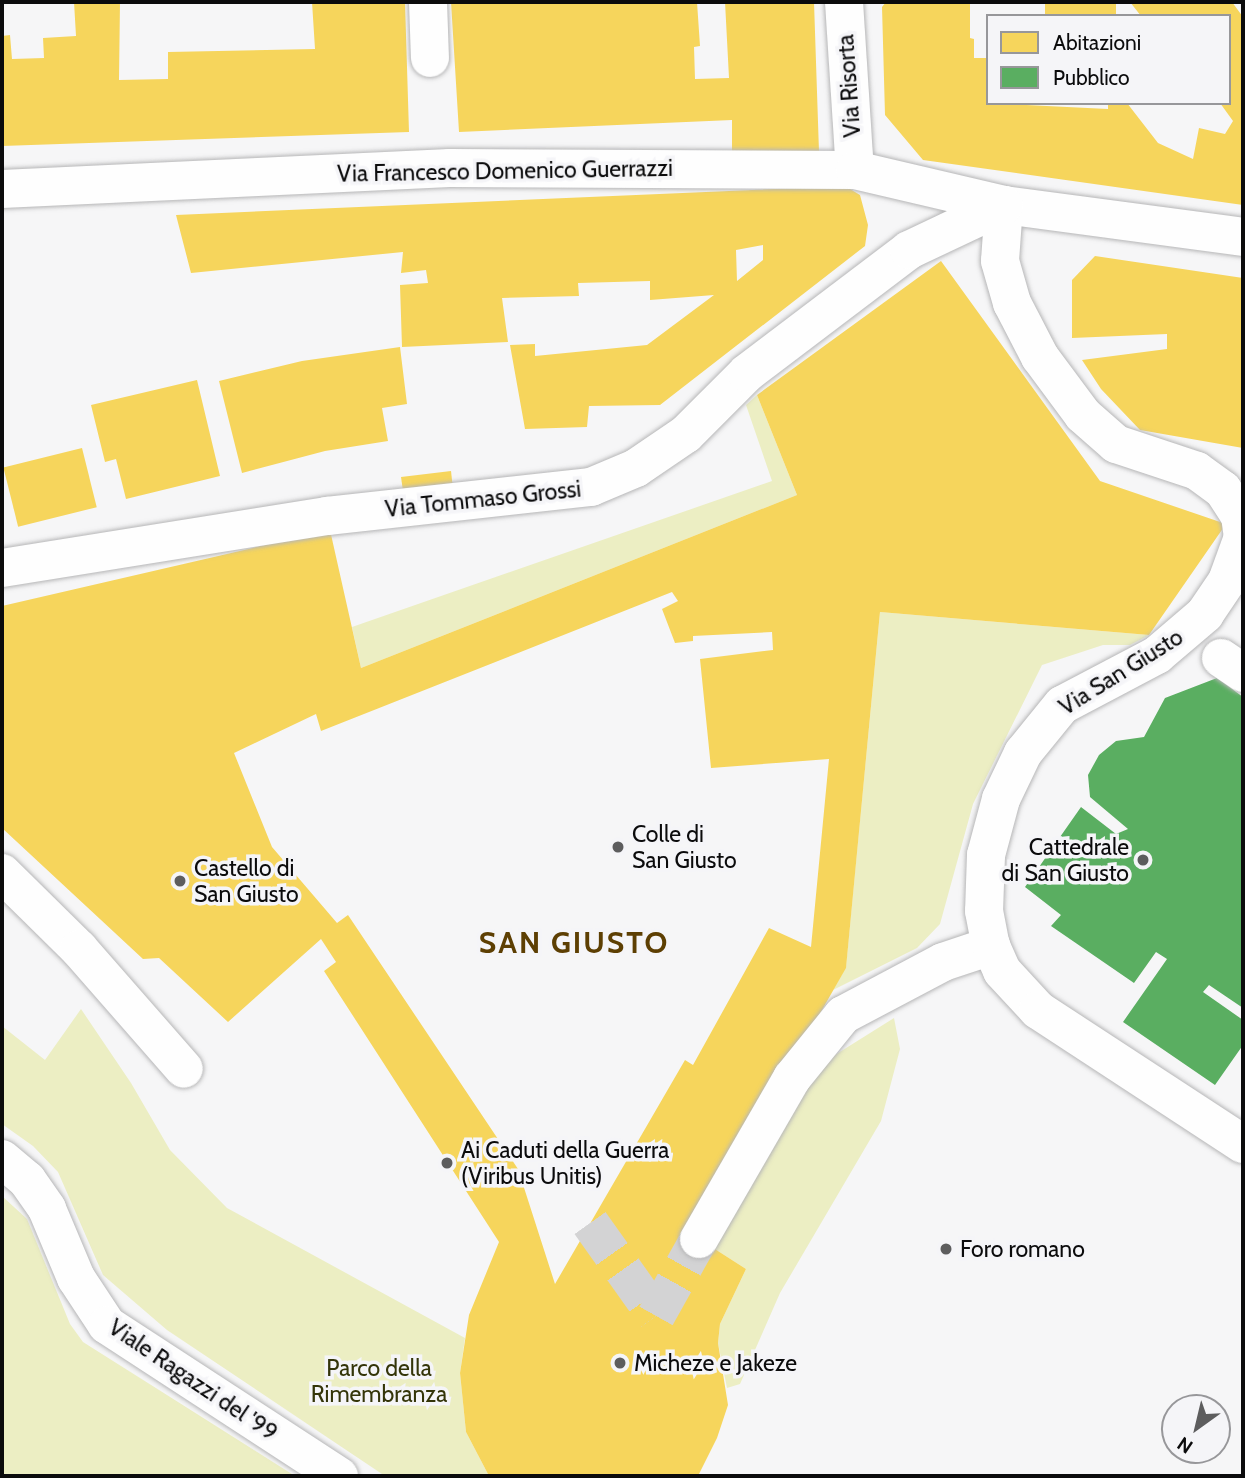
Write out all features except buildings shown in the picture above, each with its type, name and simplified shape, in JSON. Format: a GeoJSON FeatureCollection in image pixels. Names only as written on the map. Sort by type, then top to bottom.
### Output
{"type":"FeatureCollection","features":[{"type":"Feature","properties":{"kind":"street"},"geometry":{"type":"LineString","coordinates":[[428,2],[430,58]]}},
{"type":"Feature","properties":{"kind":"street","name":"Via Risorta"},"geometry":{"type":"LineString","coordinates":[[844,2],[855,170]]}},
{"type":"Feature","properties":{"kind":"street","name":"Via Francesco Domenico Guerrazzi"},"geometry":{"type":"LineString","coordinates":[[2,188],[450,168],[855,170],[1003,205]]}},
{"type":"Feature","properties":{"kind":"street"},"geometry":{"type":"LineString","coordinates":[[1003,205],[1243,237]]}},
{"type":"Feature","properties":{"kind":"street","name":"Via Tommaso Grossi"},"geometry":{"type":"LineString","coordinates":[[2,568],[327,516],[592,487],[636,468],[686,434],[747,373],[909,250],[1003,205]]}},
{"type":"Feature","properties":{"kind":"street","name":"Via San Giusto"},"geometry":{"type":"LineString","coordinates":[[1003,205],[1000,261],[1012,303],[1040,357],[1083,415],[1116,444],[1197,471],[1223,490],[1240,516],[1243,537],[1227,581],[1205,614],[1157,655],[1062,705],[1023,753],[1001,799],[986,855],[984,911],[991,946],[1002,971],[1038,1010],[1243,1144]]}},
{"type":"Feature","properties":{"kind":"street"},"geometry":{"type":"LineString","coordinates":[[2,873],[79,949],[184,1069]]}},
{"type":"Feature","properties":{"kind":"street"},"geometry":{"type":"LineString","coordinates":[[699,1239],[792,1078],[844,1015],[943,962],[991,946]]}},
{"type":"Feature","properties":{"kind":"street","name":"Viale Ragazzi del '99"},"geometry":{"type":"LineString","coordinates":[[2,1159],[27,1180],[47,1209],[76,1278],[107,1325],[339,1476]]}},
{"type":"Feature","properties":{"kind":"green space"},"geometry":{"type":"Polygon","coordinates":[[[757,395],[797,495],[361,668],[352,627],[772,481],[746,405],[757,395]]]}},
{"type":"Feature","properties":{"kind":"green space"},"geometry":{"type":"Polygon","coordinates":[[[880,612],[1149,635],[1130,645],[1103,645],[1042,665],[973,804],[940,924],[917,948],[833,990],[846,967],[880,612]]]}},
{"type":"Feature","properties":{"kind":"green space","name":"Parco della Rimembranza"},"geometry":{"type":"Polygon","coordinates":[[[81,1009],[131,1083],[170,1150],[227,1208],[465,1338],[460,1373],[466,1432],[489,1476],[385,1476],[167,1330],[103,1275],[58,1172],[33,1146],[2,1124],[2,1026],[45,1060],[81,1009]]]}},
{"type":"Feature","properties":{"kind":"green space"},"geometry":{"type":"Polygon","coordinates":[[[894,1018],[900,1049],[881,1121],[780,1293],[740,1384],[727,1388],[718,1343],[720,1324],[746,1269],[707,1244],[797,1088],[827,1060],[894,1018]]]}},
{"type":"Feature","properties":{"kind":"green space","name":"Parco della Rimembranza"},"geometry":{"type":"Polygon","coordinates":[[[2,1196],[27,1219],[70,1324],[83,1342],[295,1476],[2,1476],[2,1196]]]}},
{"type":"Feature","properties":{"kind":"tunnel"},"geometry":{"type":"LineString","coordinates":[[590,1223],[656,1316],[699,1239]]}},
{"type":"Feature","properties":{"kind":"place","name":"Colle di San Giusto"},"geometry":{"type":"Point","coordinates":[618,847]}},
{"type":"Feature","properties":{"kind":"place","name":"Cattedrale di San Giusto"},"geometry":{"type":"Point","coordinates":[1143,860]}},
{"type":"Feature","properties":{"kind":"place","name":"Castello di San Giusto"},"geometry":{"type":"Point","coordinates":[180,881]}},
{"type":"Feature","properties":{"kind":"place","name":"Ai Caduti della Guerra (Viribus Unitis)"},"geometry":{"type":"Point","coordinates":[447,1163]}},
{"type":"Feature","properties":{"kind":"place","name":"Foro romano"},"geometry":{"type":"Point","coordinates":[946,1249]}},
{"type":"Feature","properties":{"kind":"place","name":"Micheze e Jakeze"},"geometry":{"type":"Point","coordinates":[620,1363]}},
{"type":"Feature","properties":{"kind":"district","name":"SAN GIUSTO"},"geometry":{"type":"Point","coordinates":[574,943]}}]}
